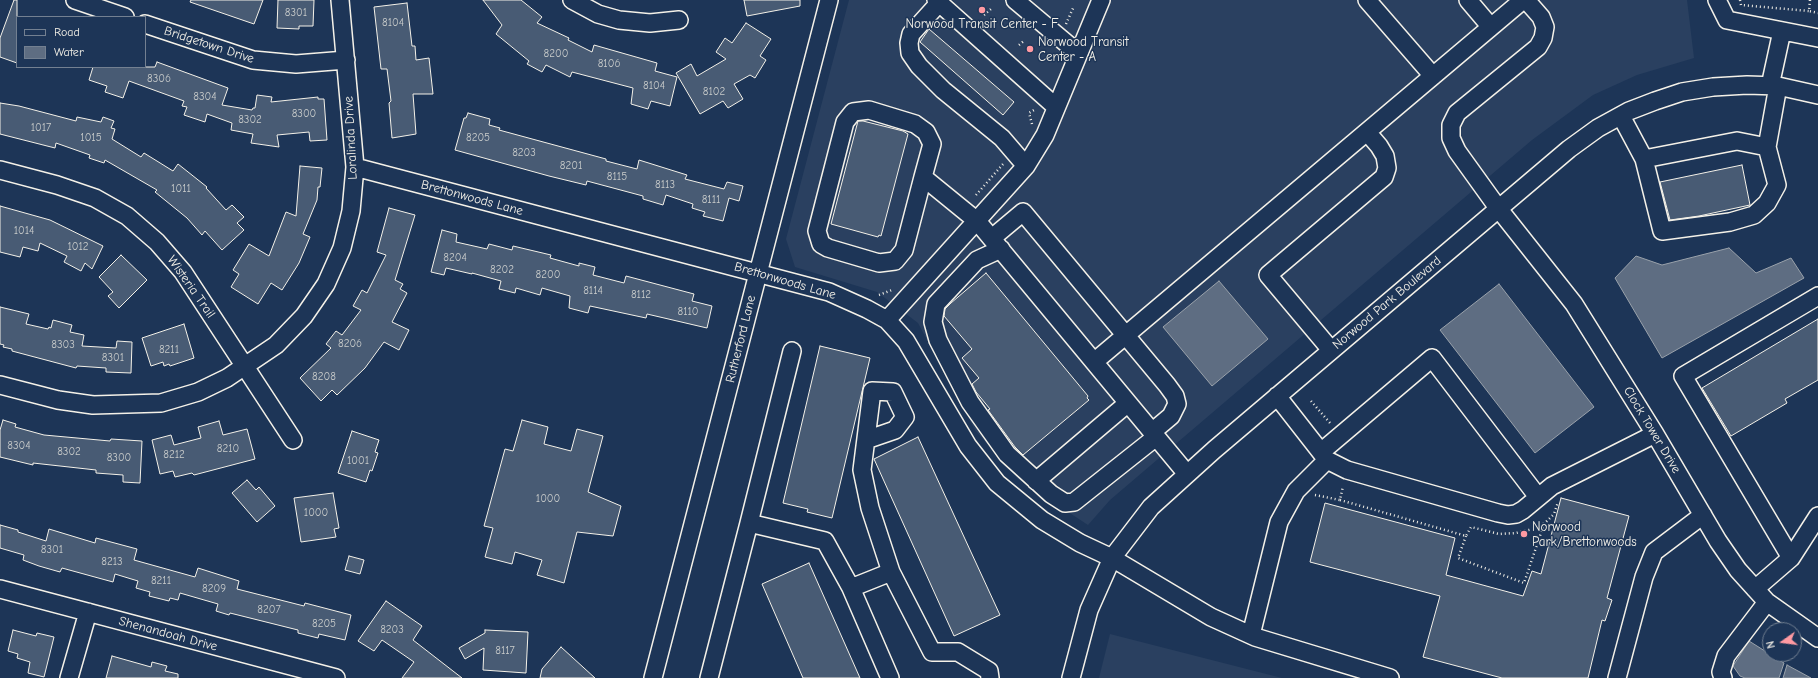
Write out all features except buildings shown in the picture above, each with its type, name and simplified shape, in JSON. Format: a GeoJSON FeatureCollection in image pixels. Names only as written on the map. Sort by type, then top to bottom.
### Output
{"type":"FeatureCollection","features":[{"type":"Feature","properties":{"kind":"street"},"geometry":{"type":"LineString","coordinates":[[75,0],[122,16]]}},
{"type":"Feature","properties":{"kind":"street","name":"Loralinda Drive"},"geometry":{"type":"LineString","coordinates":[[0,385],[58,400],[93,405],[154,403],[198,392],[227,378],[276,345],[304,316],[326,284],[342,248],[351,211],[355,167],[340,0]]}},
{"type":"Feature","properties":{"kind":"street"},"geometry":{"type":"LineString","coordinates":[[572,0],[598,14],[619,20],[650,23],[679,20]]}},
{"type":"Feature","properties":{"kind":"street","name":"Rutherford Lane"},"geometry":{"type":"LineString","coordinates":[[653,678],[829,0]]}},
{"type":"Feature","properties":{"kind":"street"},"geometry":{"type":"LineString","coordinates":[[1015,0],[1078,53]]}},
{"type":"Feature","properties":{"kind":"street"},"geometry":{"type":"LineString","coordinates":[[887,320],[1026,166],[1045,135],[1101,0]]}},
{"type":"Feature","properties":{"kind":"street"},"geometry":{"type":"LineString","coordinates":[[1367,0],[1433,76]]}},
{"type":"Feature","properties":{"kind":"street"},"geometry":{"type":"LineString","coordinates":[[1468,0],[1490,26]]}},
{"type":"Feature","properties":{"kind":"street"},"geometry":{"type":"LineString","coordinates":[[1094,362],[1433,76],[1490,26],[1523,0]]}},
{"type":"Feature","properties":{"kind":"street","name":"Clock Tower Drive"},"geometry":{"type":"LineString","coordinates":[[1526,0],[1541,17],[1545,27],[1543,38],[1538,48],[1457,113],[1451,125],[1451,138],[1457,151],[1498,208],[1574,304],[1738,570],[1761,595],[1818,638]]}},
{"type":"Feature","properties":{"kind":"street"},"geometry":{"type":"LineString","coordinates":[[1717,0],[1727,20],[1818,38]]}},
{"type":"Feature","properties":{"kind":"street"},"geometry":{"type":"LineString","coordinates":[[1026,166],[1002,138],[942,90],[919,66],[910,53],[909,43],[911,34],[937,1],[1056,107]]}},
{"type":"Feature","properties":{"kind":"street","name":"Bridgetown Drive"},"geometry":{"type":"LineString","coordinates":[[146,24],[253,60],[296,64],[346,60]]}},
{"type":"Feature","properties":{"kind":"street"},"geometry":{"type":"LineString","coordinates":[[1621,116],[1644,159],[1662,231],[1730,222],[1754,215],[1767,203],[1777,185],[1767,147],[1782,31]]}},
{"type":"Feature","properties":{"kind":"street","name":"Norwood Park Boulevard"},"geometry":{"type":"LineString","coordinates":[[1071,678],[1089,610],[1112,558],[1151,507],[1277,396],[1569,149],[1598,128],[1621,116],[1655,101],[1682,92],[1713,87],[1747,85],[1774,86],[1818,95]]}},
{"type":"Feature","properties":{"kind":"street"},"geometry":{"type":"LineString","coordinates":[[869,110],[915,124],[926,132],[932,144],[924,177],[904,250],[895,261],[879,263],[828,248],[821,244],[817,231],[845,122],[853,112],[869,110]]}},
{"type":"Feature","properties":{"kind":"street"},"geometry":{"type":"LineString","coordinates":[[1331,350],[1268,275],[1384,177],[1388,168],[1384,156],[1379,146],[1367,132]]}},
{"type":"Feature","properties":{"kind":"street"},"geometry":{"type":"LineString","coordinates":[[1644,159],[1737,141],[1767,147]]}},
{"type":"Feature","properties":{"kind":"street","name":"Brettonwoods Lane"},"geometry":{"type":"LineString","coordinates":[[355,167],[829,292],[867,309],[887,320],[906,341],[968,446],[997,483],[1042,520],[1080,543],[1112,558],[1211,618],[1251,635],[1390,678]]}},
{"type":"Feature","properties":{"kind":"street","name":"Wisteria Trail"},"geometry":{"type":"LineString","coordinates":[[0,170],[57,185],[88,196],[127,216],[157,242],[183,272],[293,440]]}},
{"type":"Feature","properties":{"kind":"street"},"geometry":{"type":"LineString","coordinates":[[924,177],[977,221],[1188,474]]}},
{"type":"Feature","properties":{"kind":"street"},"geometry":{"type":"LineString","coordinates":[[1023,212],[1175,396],[1177,404],[1172,416],[1154,434],[1074,502],[1064,503],[1051,494],[1007,454],[970,402],[938,340],[933,322],[936,304],[977,260],[996,244],[1023,212]]}},
{"type":"Feature","properties":{"kind":"street"},"geometry":{"type":"LineString","coordinates":[[1791,558],[1683,376],[1818,296]]}},
{"type":"Feature","properties":{"kind":"street"},"geometry":{"type":"LineString","coordinates":[[709,678],[750,522],[792,351]]}},
{"type":"Feature","properties":{"kind":"street"},"geometry":{"type":"LineString","coordinates":[[1251,635],[1279,522],[1296,490],[1324,456],[1432,358],[1538,497]]}},
{"type":"Feature","properties":{"kind":"street"},"geometry":{"type":"LineString","coordinates":[[1277,396],[1324,456],[1347,470],[1508,515],[1516,514],[1552,486],[1655,434]]}},
{"type":"Feature","properties":{"kind":"street"},"geometry":{"type":"LineString","coordinates":[[1036,481],[1128,403]]}},
{"type":"Feature","properties":{"kind":"street"},"geometry":{"type":"LineString","coordinates":[[866,440],[862,470],[870,508],[891,572],[932,652],[958,652],[988,671],[990,678]]}},
{"type":"Feature","properties":{"kind":"street"},"geometry":{"type":"LineString","coordinates":[[1618,678],[1644,577],[1654,552],[1703,515]]}},
{"type":"Feature","properties":{"kind":"street"},"geometry":{"type":"LineString","coordinates":[[1722,678],[1721,672],[1726,656],[1761,595],[1791,558],[1818,517]]}},
{"type":"Feature","properties":{"kind":"street"},"geometry":{"type":"LineString","coordinates":[[750,522],[825,541],[851,588],[890,678]]}},
{"type":"Feature","properties":{"kind":"street"},"geometry":{"type":"LineString","coordinates":[[851,588],[891,572]]}},
{"type":"Feature","properties":{"kind":"street","name":"Shenandoah Drive"},"geometry":{"type":"LineString","coordinates":[[0,589],[336,678]]}},
{"type":"Feature","properties":{"kind":"street"},"geometry":{"type":"LineString","coordinates":[[69,678],[88,612]]}},
{"type":"Feature","properties":{"kind":"path"},"geometry":{"type":"LineString","coordinates":[[1740,0],[1741,5],[1809,10],[1818,13]]}},
{"type":"Feature","properties":{"kind":"path"},"geometry":{"type":"LineString","coordinates":[[1809,10],[1810,0]]}},
{"type":"Feature","properties":{"kind":"path"},"geometry":{"type":"LineString","coordinates":[[1064,28],[1074,6]]}},
{"type":"Feature","properties":{"kind":"path"},"geometry":{"type":"LineString","coordinates":[[984,15],[991,9]]}},
{"type":"Feature","properties":{"kind":"path"},"geometry":{"type":"LineString","coordinates":[[1019,45],[1025,40]]}},
{"type":"Feature","properties":{"kind":"path"},"geometry":{"type":"LineString","coordinates":[[1032,126],[1029,113],[1034,110]]}},
{"type":"Feature","properties":{"kind":"path"},"geometry":{"type":"LineString","coordinates":[[976,195],[1004,163]]}},
{"type":"Feature","properties":{"kind":"path"},"geometry":{"type":"LineString","coordinates":[[1311,401],[1334,427]]}},
{"type":"Feature","properties":{"kind":"path"},"geometry":{"type":"LineString","coordinates":[[1296,490],[1340,500],[1344,481]]}},
{"type":"Feature","properties":{"kind":"path"},"geometry":{"type":"LineString","coordinates":[[1466,536],[1458,558],[1524,583],[1545,523]]}},
{"type":"Feature","properties":{"kind":"shaded area"},"geometry":{"type":"Polygon","coordinates":[[[849,0],[1687,0],[1694,58],[1637,75],[1593,95],[1532,140],[1110,500],[1088,525],[1018,479],[975,430],[918,323],[877,292],[795,267],[786,239],[849,0]]]}},
{"type":"Feature","properties":{"kind":"shaded area"},"geometry":{"type":"Polygon","coordinates":[[[1110,634],[1282,678],[1099,678],[1110,634]]]}},
{"type":"Feature","properties":{"kind":"water"},"geometry":{"type":"Polygon","coordinates":[[[1729,248],[1756,273],[1791,258],[1804,278],[1662,358],[1615,278],[1636,256],[1662,265],[1729,248]]]}},
{"type":"Feature","properties":{"kind":"water"},"geometry":{"type":"Polygon","coordinates":[[[1219,281],[1268,339],[1212,386],[1163,327],[1219,281]]]}},
{"type":"Feature","properties":{"kind":"water"},"geometry":{"type":"Polygon","coordinates":[[[1499,284],[1594,407],[1535,453],[1440,330],[1499,284]]]}},
{"type":"Feature","properties":{"kind":"water"},"geometry":{"type":"Polygon","coordinates":[[[1749,641],[1762,649],[1762,662],[1784,663],[1779,678],[1745,678],[1740,676],[1733,666],[1749,641]]]}},
{"type":"Feature","properties":{"kind":"water"},"geometry":{"type":"Polygon","coordinates":[[[1787,665],[1811,678],[1783,678],[1787,665]]]}},
{"type":"Feature","properties":{"kind":"place","name":"Norwood Transit Center - F"},"geometry":{"type":"Point","coordinates":[982,10]}},
{"type":"Feature","properties":{"kind":"place","name":"Norwood Transit Center - A"},"geometry":{"type":"Point","coordinates":[1030,49]}},
{"type":"Feature","properties":{"kind":"place","name":"Norwood Park/Brettonwoods"},"geometry":{"type":"Point","coordinates":[1524,534]}}]}
